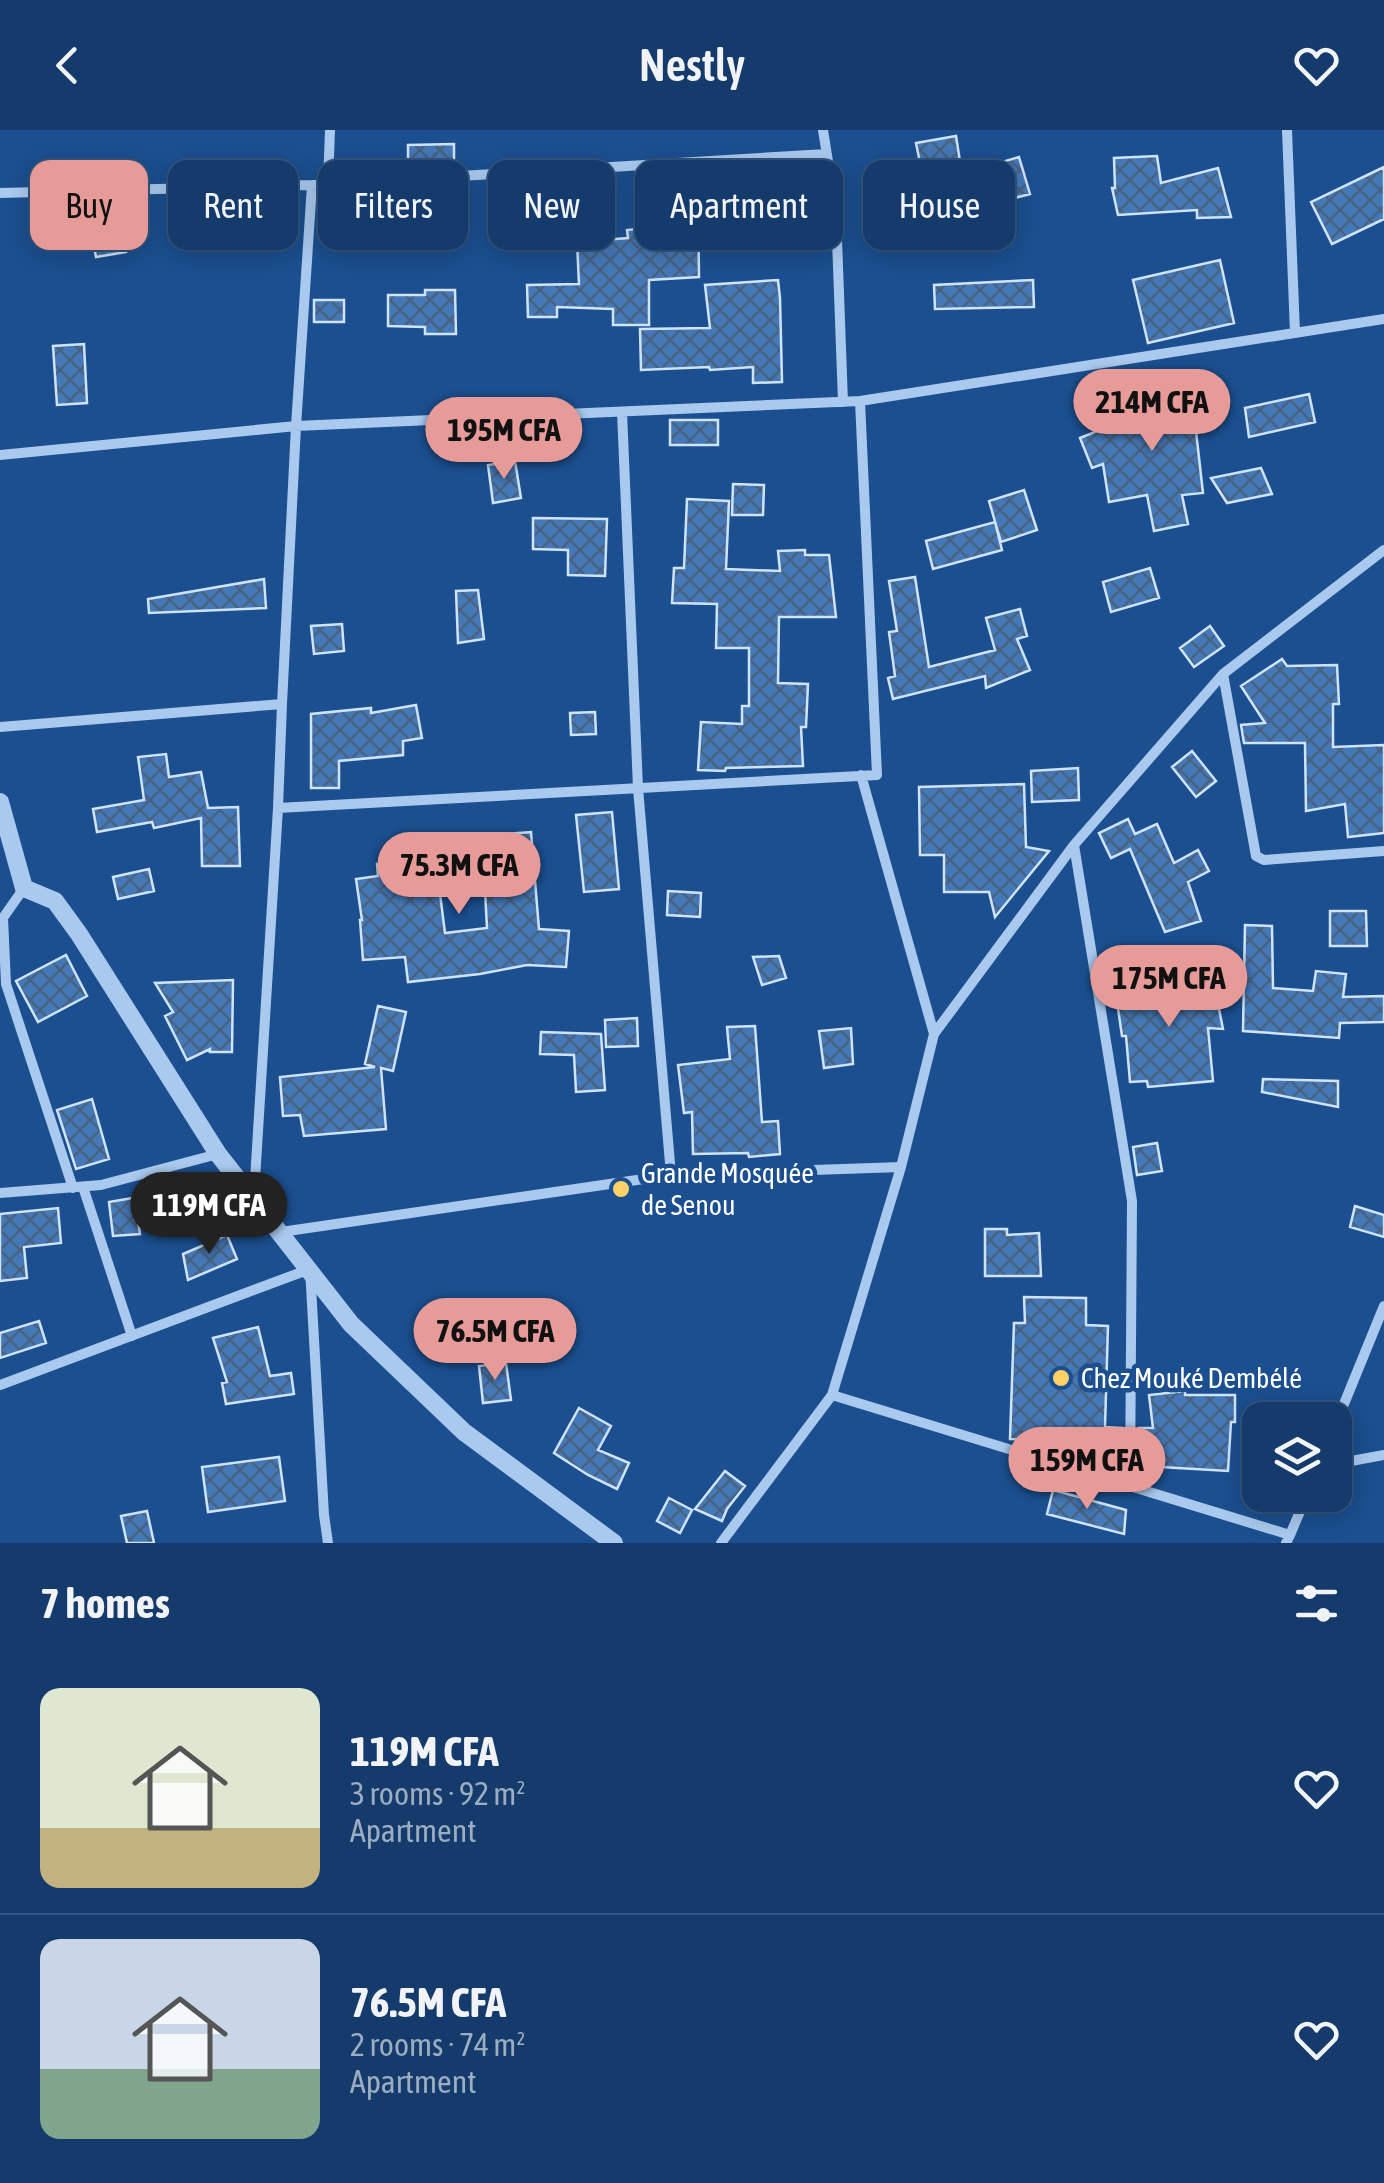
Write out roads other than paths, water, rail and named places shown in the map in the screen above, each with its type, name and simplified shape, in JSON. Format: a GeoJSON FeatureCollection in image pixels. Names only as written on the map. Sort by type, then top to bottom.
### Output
{"type":"FeatureCollection","features":[{"type":"Feature","properties":{"kind":"street"},"geometry":{"type":"LineString","coordinates":[[329,160],[330,130]]}},
{"type":"Feature","properties":{"kind":"street"},"geometry":{"type":"LineString","coordinates":[[823,130],[836,212],[843,402]]}},
{"type":"Feature","properties":{"kind":"street"},"geometry":{"type":"LineString","coordinates":[[1287,130],[1295,333]]}},
{"type":"Feature","properties":{"kind":"street"},"geometry":{"type":"LineString","coordinates":[[468,176],[826,154]]}},
{"type":"Feature","properties":{"kind":"street"},"geometry":{"type":"LineString","coordinates":[[254,1198],[312,185]]}},
{"type":"Feature","properties":{"kind":"street"},"geometry":{"type":"LineString","coordinates":[[0,193],[318,185]]}},
{"type":"Feature","properties":{"kind":"street"},"geometry":{"type":"LineString","coordinates":[[0,455],[296,426],[860,401],[1384,319]]}},
{"type":"Feature","properties":{"kind":"street"},"geometry":{"type":"LineString","coordinates":[[278,808],[877,774],[860,401]]}},
{"type":"Feature","properties":{"kind":"street"},"geometry":{"type":"LineString","coordinates":[[622,412],[638,788],[671,1175]]}},
{"type":"Feature","properties":{"kind":"street"},"geometry":{"type":"LineString","coordinates":[[721,1543],[832,1395],[901,1167],[934,1034],[1074,844],[1224,674],[1384,550]]}},
{"type":"Feature","properties":{"kind":"street"},"geometry":{"type":"LineString","coordinates":[[1224,674],[1256,856],[1264,860],[1384,851]]}},
{"type":"Feature","properties":{"kind":"street"},"geometry":{"type":"LineString","coordinates":[[0,728],[282,704]]}},
{"type":"Feature","properties":{"kind":"street"},"geometry":{"type":"LineString","coordinates":[[861,775],[934,1034]]}},
{"type":"Feature","properties":{"kind":"street"},"geometry":{"type":"LineString","coordinates":[[0,802],[24,888]]}},
{"type":"Feature","properties":{"kind":"street"},"geometry":{"type":"LineString","coordinates":[[1074,844],[1132,1201],[1130,1486]]}},
{"type":"Feature","properties":{"kind":"street"},"geometry":{"type":"LineString","coordinates":[[24,888],[3,918],[3,985],[132,1336]]}},
{"type":"Feature","properties":{"kind":"street"},"geometry":{"type":"LineString","coordinates":[[24,888],[55,902],[71,923],[218,1154],[351,1324],[464,1432],[614,1543]]}},
{"type":"Feature","properties":{"kind":"street"},"geometry":{"type":"LineString","coordinates":[[0,1193],[101,1185],[218,1154]]}},
{"type":"Feature","properties":{"kind":"street"},"geometry":{"type":"LineString","coordinates":[[282,1232],[671,1175],[901,1167]]}},
{"type":"Feature","properties":{"kind":"street"},"geometry":{"type":"LineString","coordinates":[[0,1384],[310,1269]]}},
{"type":"Feature","properties":{"kind":"street"},"geometry":{"type":"LineString","coordinates":[[310,1269],[328,1543]]}},
{"type":"Feature","properties":{"kind":"street"},"geometry":{"type":"LineString","coordinates":[[1345,1402],[1384,1306]]}},
{"type":"Feature","properties":{"kind":"street"},"geometry":{"type":"LineString","coordinates":[[832,1395],[1288,1539],[1300,1512]]}},
{"type":"Feature","properties":{"kind":"street"},"geometry":{"type":"LineString","coordinates":[[1352,1461],[1384,1455]]}},
{"type":"Feature","properties":{"kind":"place","name":"Grande Mosquée de Senou"},"geometry":{"type":"Point","coordinates":[621,1189]}},
{"type":"Feature","properties":{"kind":"place","name":"Chez Mouké Dembélé"},"geometry":{"type":"Point","coordinates":[1061,1378]}}]}
